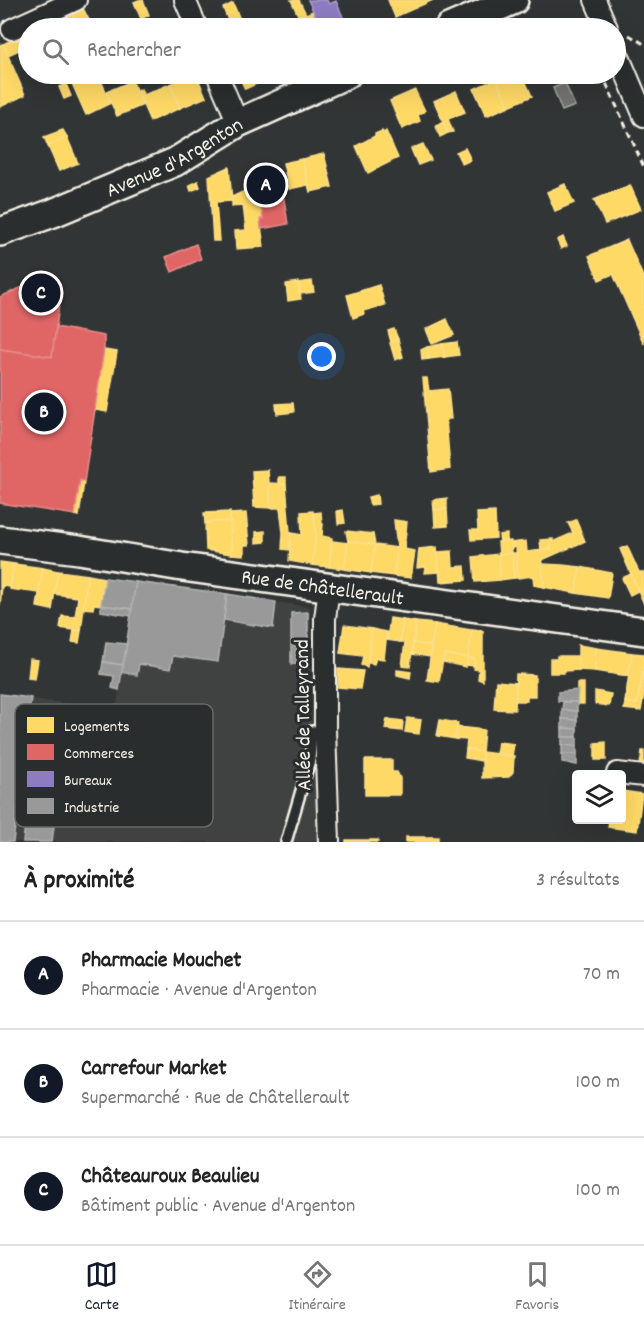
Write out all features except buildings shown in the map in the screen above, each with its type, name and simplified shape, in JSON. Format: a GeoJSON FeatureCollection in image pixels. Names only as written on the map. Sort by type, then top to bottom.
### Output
{"type":"FeatureCollection","features":[{"type":"Feature","properties":{"kind":"main road"},"geometry":{"type":"LineString","coordinates":[[472,18],[514,0]]}},
{"type":"Feature","properties":{"kind":"main road","name":"Avenue d'Argenton"},"geometry":{"type":"LineString","coordinates":[[0,232],[53,213],[175,162],[238,123],[325,84]]}},
{"type":"Feature","properties":{"kind":"main road","name":"Rue de Châtellerault"},"geometry":{"type":"LineString","coordinates":[[0,540],[644,631]]}},
{"type":"Feature","properties":{"kind":"street"},"geometry":{"type":"LineString","coordinates":[[36,18],[76,0]]}},
{"type":"Feature","properties":{"kind":"street"},"geometry":{"type":"LineString","coordinates":[[185,0],[193,18]]}},
{"type":"Feature","properties":{"kind":"street"},"geometry":{"type":"LineString","coordinates":[[595,0],[603,18]]}},
{"type":"Feature","properties":{"kind":"street"},"geometry":{"type":"LineString","coordinates":[[12,29],[18,26]]}},
{"type":"Feature","properties":{"kind":"street"},"geometry":{"type":"LineString","coordinates":[[626,75],[644,116]]}},
{"type":"Feature","properties":{"kind":"street"},"geometry":{"type":"LineString","coordinates":[[221,84],[238,123]]}},
{"type":"Feature","properties":{"kind":"street","name":"Allée de Talleyrand"},"geometry":{"type":"LineString","coordinates":[[328,842],[325,619],[329,587]]}},
{"type":"Feature","properties":{"kind":"street"},"geometry":{"type":"LineString","coordinates":[[626,774],[644,776]]}},
{"type":"Feature","properties":{"kind":"lane"},"geometry":{"type":"LineString","coordinates":[[286,842],[310,760],[312,731],[325,730]]}},
{"type":"Feature","properties":{"kind":"path"},"geometry":{"type":"LineString","coordinates":[[607,84],[644,167]]}},
{"type":"Feature","properties":{"kind":"shaded area"},"geometry":{"type":"Polygon","coordinates":[[[565,84],[575,106],[562,111],[553,88],[565,84]]]}},
{"type":"Feature","properties":{"kind":"shaded area"},"geometry":{"type":"Polygon","coordinates":[[[136,582],[310,607],[310,706],[320,763],[320,842],[0,842],[0,694],[68,704],[15,704],[15,827],[213,827],[213,704],[117,704],[136,582]]]}},
{"type":"Feature","properties":{"kind":"place","name":"Pharmacie Mouchet"},"geometry":{"type":"Point","coordinates":[266,185]}},
{"type":"Feature","properties":{"kind":"place","name":"Châteauroux Beaulieu"},"geometry":{"type":"Point","coordinates":[41,293]}},
{"type":"Feature","properties":{"kind":"place","name":"Carrefour Market"},"geometry":{"type":"Point","coordinates":[44,412]}}]}
